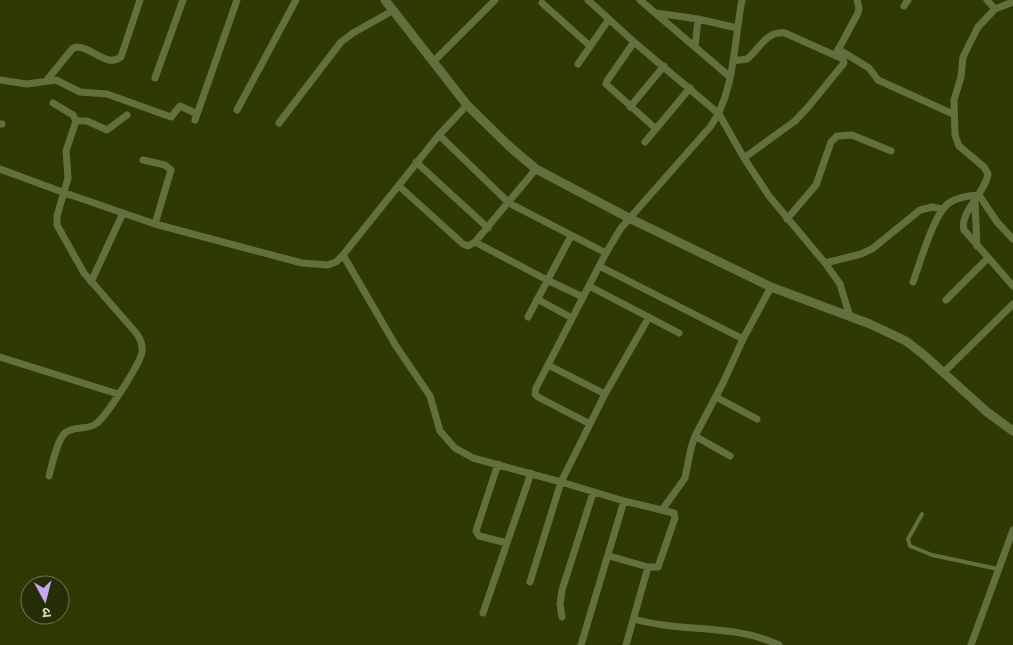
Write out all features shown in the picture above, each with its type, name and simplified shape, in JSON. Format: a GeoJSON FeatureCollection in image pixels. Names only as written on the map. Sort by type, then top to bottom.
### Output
{"type":"FeatureCollection","features":[{"type":"Feature","properties":{"kind":"street"},"geometry":{"type":"LineString","coordinates":[[47,80],[73,48],[81,48],[110,61],[115,61],[121,57],[140,0]]}},
{"type":"Feature","properties":{"kind":"street"},"geometry":{"type":"LineString","coordinates":[[156,78],[183,0]]}},
{"type":"Feature","properties":{"kind":"street"},"geometry":{"type":"LineString","coordinates":[[0,80],[27,84],[56,80],[80,92],[99,92],[171,117],[180,106],[196,117],[238,0]]}},
{"type":"Feature","properties":{"kind":"street"},"geometry":{"type":"LineString","coordinates":[[237,110],[296,0]]}},
{"type":"Feature","properties":{"kind":"street"},"geometry":{"type":"LineString","coordinates":[[385,0],[466,104],[510,147],[536,169],[630,218],[771,287],[906,341],[987,412],[1013,431]]}},
{"type":"Feature","properties":{"kind":"street"},"geometry":{"type":"LineString","coordinates":[[434,61],[496,0]]}},
{"type":"Feature","properties":{"kind":"street"},"geometry":{"type":"LineString","coordinates":[[640,0],[730,77]]}},
{"type":"Feature","properties":{"kind":"street"},"geometry":{"type":"LineString","coordinates":[[590,424],[535,394],[536,388],[599,266],[630,218],[710,127],[719,114],[730,77],[742,0]]}},
{"type":"Feature","properties":{"kind":"street"},"geometry":{"type":"LineString","coordinates":[[837,52],[858,13],[857,0]]}},
{"type":"Feature","properties":{"kind":"street"},"geometry":{"type":"LineString","coordinates":[[987,0],[995,9]]}},
{"type":"Feature","properties":{"kind":"street"},"geometry":{"type":"LineString","coordinates":[[592,1],[634,42],[719,114],[744,158],[769,196],[825,263],[843,292],[850,317]]}},
{"type":"Feature","properties":{"kind":"street"},"geometry":{"type":"LineString","coordinates":[[1013,2],[995,9],[978,27],[963,57],[953,114],[955,135],[959,146],[984,167],[988,174],[975,203],[965,216],[964,230],[1013,286]]}},
{"type":"Feature","properties":{"kind":"street"},"geometry":{"type":"LineString","coordinates":[[542,4],[590,46]]}},
{"type":"Feature","properties":{"kind":"street"},"geometry":{"type":"LineString","coordinates":[[279,122],[340,42],[353,32],[394,10]]}},
{"type":"Feature","properties":{"kind":"street"},"geometry":{"type":"LineString","coordinates":[[656,13],[698,19],[737,28]]}},
{"type":"Feature","properties":{"kind":"street"},"geometry":{"type":"LineString","coordinates":[[578,64],[609,19]]}},
{"type":"Feature","properties":{"kind":"street"},"geometry":{"type":"LineString","coordinates":[[695,48],[698,19]]}},
{"type":"Feature","properties":{"kind":"street"},"geometry":{"type":"LineString","coordinates":[[733,62],[747,60],[766,38],[779,32],[785,33],[837,52],[869,68],[878,80],[953,114]]}},
{"type":"Feature","properties":{"kind":"street"},"geometry":{"type":"LineString","coordinates":[[634,42],[606,84],[656,129]]}},
{"type":"Feature","properties":{"kind":"street"},"geometry":{"type":"LineString","coordinates":[[744,158],[795,121],[809,106],[844,63],[837,52]]}},
{"type":"Feature","properties":{"kind":"street"},"geometry":{"type":"LineString","coordinates":[[630,107],[664,66]]}},
{"type":"Feature","properties":{"kind":"street"},"geometry":{"type":"LineString","coordinates":[[645,142],[690,88]]}},
{"type":"Feature","properties":{"kind":"street"},"geometry":{"type":"LineString","coordinates":[[49,476],[63,435],[72,429],[86,428],[97,423],[118,394],[141,356],[142,345],[137,334],[91,282],[57,225],[57,216],[65,193],[68,174],[66,156],[76,121],[74,115],[54,103]]}},
{"type":"Feature","properties":{"kind":"street"},"geometry":{"type":"LineString","coordinates":[[0,169],[155,224],[302,263],[328,265],[336,262],[343,255],[416,162],[466,104]]}},
{"type":"Feature","properties":{"kind":"street"},"geometry":{"type":"LineString","coordinates":[[76,121],[87,121],[107,130],[127,114]]}},
{"type":"Feature","properties":{"kind":"street"},"geometry":{"type":"LineString","coordinates":[[439,135],[509,203],[606,254]]}},
{"type":"Feature","properties":{"kind":"street"},"geometry":{"type":"LineString","coordinates":[[788,219],[816,185],[831,142],[836,136],[852,135],[890,150]]}},
{"type":"Feature","properties":{"kind":"street"},"geometry":{"type":"LineString","coordinates":[[143,160],[165,165],[171,170],[155,224]]}},
{"type":"Feature","properties":{"kind":"street"},"geometry":{"type":"LineString","coordinates":[[416,162],[488,228]]}},
{"type":"Feature","properties":{"kind":"street"},"geometry":{"type":"LineString","coordinates":[[399,186],[463,244],[468,246],[475,242],[488,228],[536,169]]}},
{"type":"Feature","properties":{"kind":"street"},"geometry":{"type":"LineString","coordinates":[[913,282],[942,209],[954,200],[979,195]]}},
{"type":"Feature","properties":{"kind":"street"},"geometry":{"type":"LineString","coordinates":[[979,195],[996,222],[1013,240]]}},
{"type":"Feature","properties":{"kind":"street"},"geometry":{"type":"LineString","coordinates":[[975,203],[977,246]]}},
{"type":"Feature","properties":{"kind":"street"},"geometry":{"type":"LineString","coordinates":[[825,263],[861,254],[872,249],[920,210],[932,207],[942,209]]}},
{"type":"Feature","properties":{"kind":"street"},"geometry":{"type":"LineString","coordinates":[[91,282],[123,213]]}},
{"type":"Feature","properties":{"kind":"street"},"geometry":{"type":"LineString","coordinates":[[528,316],[570,236]]}},
{"type":"Feature","properties":{"kind":"street"},"geometry":{"type":"LineString","coordinates":[[475,242],[546,280],[583,297]]}},
{"type":"Feature","properties":{"kind":"street"},"geometry":{"type":"LineString","coordinates":[[343,255],[396,346],[430,396],[440,431],[455,448],[473,458],[531,473],[593,493],[674,514],[675,518],[660,565],[655,568],[648,568],[609,556]]}},
{"type":"Feature","properties":{"kind":"street"},"geometry":{"type":"LineString","coordinates":[[946,300],[988,258]]}},
{"type":"Feature","properties":{"kind":"street"},"geometry":{"type":"LineString","coordinates":[[599,266],[742,339]]}},
{"type":"Feature","properties":{"kind":"street"},"geometry":{"type":"LineString","coordinates":[[589,286],[680,333]]}},
{"type":"Feature","properties":{"kind":"street"},"geometry":{"type":"LineString","coordinates":[[662,510],[685,478],[695,436],[716,397],[742,339],[771,287]]}},
{"type":"Feature","properties":{"kind":"street"},"geometry":{"type":"LineString","coordinates":[[537,299],[572,318]]}},
{"type":"Feature","properties":{"kind":"street"},"geometry":{"type":"LineString","coordinates":[[943,373],[1012,307]]}},
{"type":"Feature","properties":{"kind":"street"},"geometry":{"type":"LineString","coordinates":[[530,582],[560,482],[605,394],[649,317]]}},
{"type":"Feature","properties":{"kind":"street"},"geometry":{"type":"LineString","coordinates":[[0,357],[118,394]]}},
{"type":"Feature","properties":{"kind":"street"},"geometry":{"type":"LineString","coordinates":[[548,365],[605,394]]}},
{"type":"Feature","properties":{"kind":"street"},"geometry":{"type":"LineString","coordinates":[[716,397],[757,419]]}},
{"type":"Feature","properties":{"kind":"street"},"geometry":{"type":"LineString","coordinates":[[695,436],[730,456]]}},
{"type":"Feature","properties":{"kind":"street"},"geometry":{"type":"LineString","coordinates":[[498,464],[476,531],[479,536],[507,543]]}},
{"type":"Feature","properties":{"kind":"street"},"geometry":{"type":"LineString","coordinates":[[483,612],[531,473]]}},
{"type":"Feature","properties":{"kind":"street"},"geometry":{"type":"LineString","coordinates":[[562,617],[560,604],[562,590],[593,493]]}},
{"type":"Feature","properties":{"kind":"street"},"geometry":{"type":"LineString","coordinates":[[580,645],[609,556],[624,501]]}},
{"type":"Feature","properties":{"kind":"street"},"geometry":{"type":"LineString","coordinates":[[971,645],[1013,530]]}},
{"type":"Feature","properties":{"kind":"street"},"geometry":{"type":"LineString","coordinates":[[626,645],[648,568]]}},
{"type":"Feature","properties":{"kind":"street"},"geometry":{"type":"LineString","coordinates":[[634,619],[652,624],[728,630],[755,635],[779,645]]}},
{"type":"Feature","properties":{"kind":"lane"},"geometry":{"type":"LineString","coordinates":[[922,514],[908,539],[910,546],[932,555],[998,569]]}}]}
